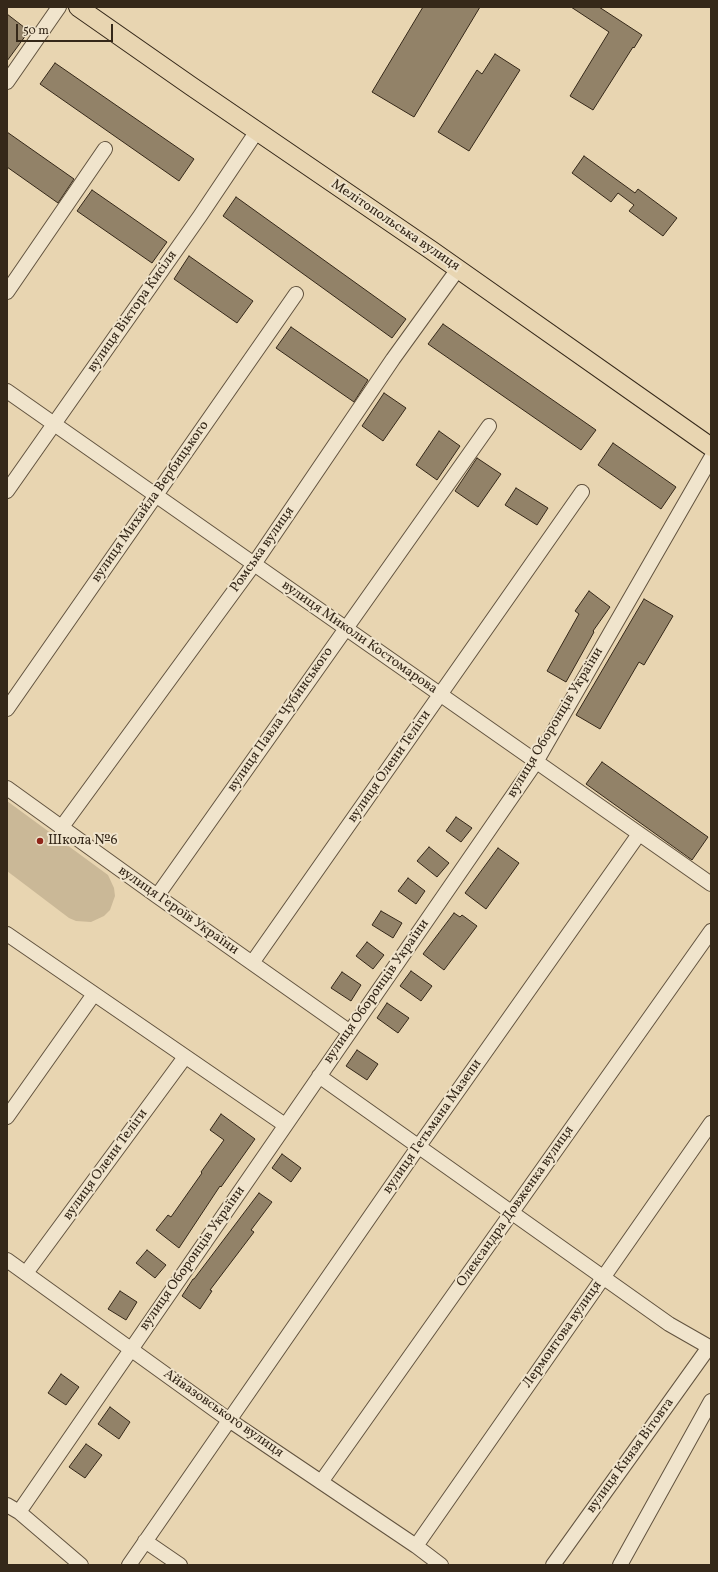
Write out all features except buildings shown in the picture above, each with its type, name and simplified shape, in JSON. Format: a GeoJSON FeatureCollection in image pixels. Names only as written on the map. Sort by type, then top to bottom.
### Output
{"type":"FeatureCollection","features":[{"type":"Feature","properties":{"kind":"main road","name":"Мелітопольська вулиця"},"geometry":{"type":"LineString","coordinates":[[78,7],[458,269],[711,447]]}},
{"type":"Feature","properties":{"kind":"street"},"geometry":{"type":"LineString","coordinates":[[7,82],[59,7]]}},
{"type":"Feature","properties":{"kind":"street","name":"вулиця Віктора Кисіля"},"geometry":{"type":"LineString","coordinates":[[7,491],[200,216],[257,131]]}},
{"type":"Feature","properties":{"kind":"street"},"geometry":{"type":"LineString","coordinates":[[7,292],[105,149]]}},
{"type":"Feature","properties":{"kind":"street","name":"Ромська вулиця"},"geometry":{"type":"LineString","coordinates":[[61,828],[254,564],[393,358],[458,269]]}},
{"type":"Feature","properties":{"kind":"street","name":"вулиця Михайла Вербицького"},"geometry":{"type":"LineString","coordinates":[[7,709],[296,294]]}},
{"type":"Feature","properties":{"kind":"street","name":"вулиця Миколи Костомарова"},"geometry":{"type":"LineString","coordinates":[[7,391],[711,884]]}},
{"type":"Feature","properties":{"kind":"street","name":"вулиця Павла Чубинського"},"geometry":{"type":"LineString","coordinates":[[157,896],[488,426]]}},
{"type":"Feature","properties":{"kind":"street","name":"вулиця Оборонців України"},"geometry":{"type":"LineString","coordinates":[[13,1508],[131,1349],[536,762],[711,458]]}},
{"type":"Feature","properties":{"kind":"street","name":"вулиця Олени Теліги"},"geometry":{"type":"LineString","coordinates":[[252,963],[582,492]]}},
{"type":"Feature","properties":{"kind":"street","name":"вулиця Героїв України"},"geometry":{"type":"LineString","coordinates":[[7,788],[61,828],[350,1032]]}},
{"type":"Feature","properties":{"kind":"street","name":"вулиця Гетьмана Мазепи"},"geometry":{"type":"LineString","coordinates":[[129,1565],[419,1146],[639,834]]}},
{"type":"Feature","properties":{"kind":"street","name":"Олександра Довженка вулиця"},"geometry":{"type":"LineString","coordinates":[[321,1482],[711,931]]}},
{"type":"Feature","properties":{"kind":"street"},"geometry":{"type":"LineString","coordinates":[[7,934],[285,1125]]}},
{"type":"Feature","properties":{"kind":"street"},"geometry":{"type":"LineString","coordinates":[[7,1117],[94,994]]}},
{"type":"Feature","properties":{"kind":"street","name":"вулиця Олени Теліги"},"geometry":{"type":"LineString","coordinates":[[26,1274],[185,1057]]}},
{"type":"Feature","properties":{"kind":"street"},"geometry":{"type":"LineString","coordinates":[[319,1076],[669,1324],[710,1348]]}},
{"type":"Feature","properties":{"kind":"street","name":"Лермонтова вулиця"},"geometry":{"type":"LineString","coordinates":[[416,1546],[711,1123]]}},
{"type":"Feature","properties":{"kind":"street","name":"Айвазовського вулиця"},"geometry":{"type":"LineString","coordinates":[[7,1260],[229,1420],[416,1546],[441,1565]]}},
{"type":"Feature","properties":{"kind":"street","name":"вулиця Князя Вітовта"},"geometry":{"type":"LineString","coordinates":[[552,1565],[710,1348]]}},
{"type":"Feature","properties":{"kind":"street"},"geometry":{"type":"LineString","coordinates":[[620,1565],[711,1401]]}},
{"type":"Feature","properties":{"kind":"street"},"geometry":{"type":"LineString","coordinates":[[13,1508],[81,1565]]}},
{"type":"Feature","properties":{"kind":"street"},"geometry":{"type":"LineString","coordinates":[[145,1541],[180,1565]]}},
{"type":"Feature","properties":{"kind":"shaded area"},"geometry":{"type":"Polygon","coordinates":[[[7,801],[108,875],[114,888],[115,896],[110,910],[104,916],[91,922],[76,921],[69,918],[7,871],[7,801]]]}},
{"type":"Feature","properties":{"kind":"place","name":"Школа №6"},"geometry":{"type":"Point","coordinates":[40,841]}}]}
